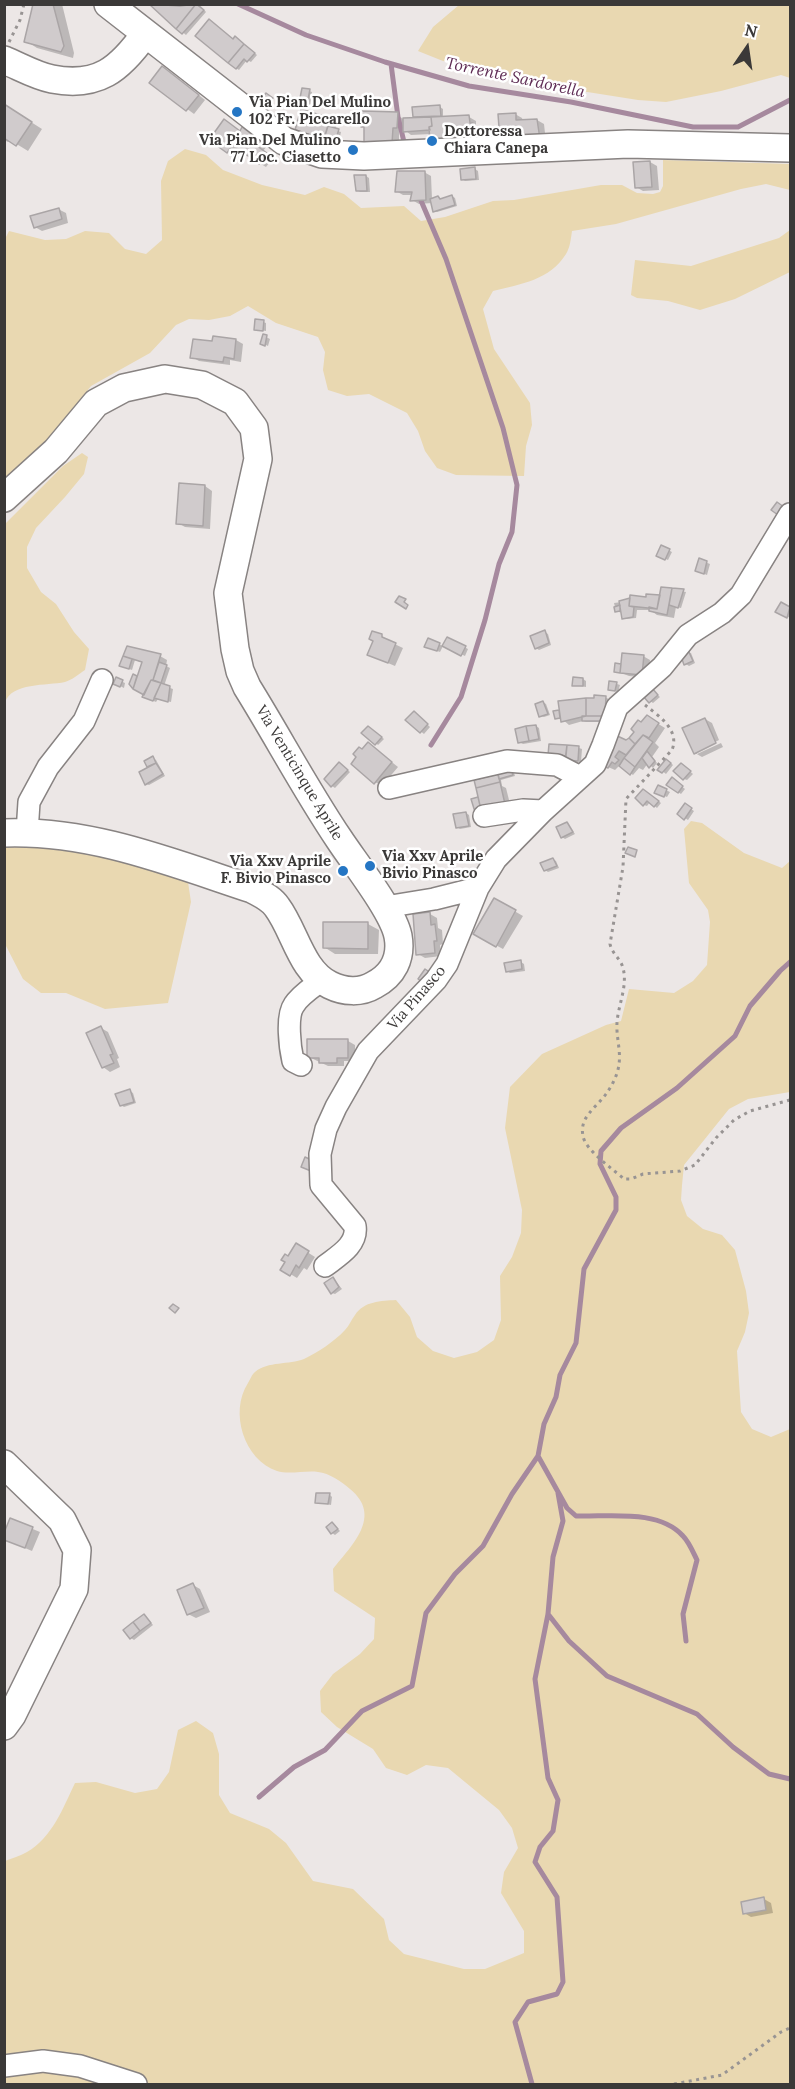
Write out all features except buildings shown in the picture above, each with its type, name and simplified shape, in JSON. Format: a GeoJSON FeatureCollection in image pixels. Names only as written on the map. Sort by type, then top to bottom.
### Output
{"type":"FeatureCollection","features":[{"type":"Feature","properties":{"kind":"main road"},"geometry":{"type":"LineString","coordinates":[[108,4],[284,141],[322,154],[364,156],[628,144],[790,148]]}},
{"type":"Feature","properties":{"kind":"main road"},"geometry":{"type":"LineString","coordinates":[[4,60],[51,79],[85,81],[113,70],[131,54],[145,34]]}},
{"type":"Feature","properties":{"kind":"main road","name":"Via Venticinque Aprile"},"geometry":{"type":"LineString","coordinates":[[4,498],[56,451],[96,403],[124,388],[165,379],[202,385],[235,402],[254,428],[258,459],[228,594],[240,671],[247,687],[331,827],[385,907],[398,934],[399,949],[396,965],[382,981],[369,988],[356,991],[342,990],[322,980]]}},
{"type":"Feature","properties":{"kind":"main road"},"geometry":{"type":"LineString","coordinates":[[16,833],[69,836],[123,847],[252,889],[266,896],[277,906],[308,964],[322,980]]}},
{"type":"Feature","properties":{"kind":"main road"},"geometry":{"type":"LineString","coordinates":[[4,1464],[62,1520],[77,1550],[74,1589],[12,1715],[4,1726]]}},
{"type":"Feature","properties":{"kind":"street","name":"Via Pinasco"},"geometry":{"type":"LineString","coordinates":[[325,1266],[347,1249],[356,1233],[355,1226],[321,1185],[320,1154],[326,1129],[336,1107],[368,1051],[436,980],[447,964],[478,888],[496,859],[543,811],[595,764],[617,707],[662,667],[688,635],[722,613],[741,595],[790,514]]}},
{"type":"Feature","properties":{"kind":"street"},"geometry":{"type":"LineString","coordinates":[[16,833],[28,802],[48,767],[84,722],[102,680]]}},
{"type":"Feature","properties":{"kind":"street"},"geometry":{"type":"LineString","coordinates":[[389,788],[507,761],[557,765],[580,777]]}},
{"type":"Feature","properties":{"kind":"street"},"geometry":{"type":"LineString","coordinates":[[484,816],[523,810],[543,811]]}},
{"type":"Feature","properties":{"kind":"street"},"geometry":{"type":"LineString","coordinates":[[385,907],[434,899],[478,888]]}},
{"type":"Feature","properties":{"kind":"street"},"geometry":{"type":"LineString","coordinates":[[301,1065],[293,1061],[290,1014],[294,1005],[322,980]]}},
{"type":"Feature","properties":{"kind":"street"},"geometry":{"type":"LineString","coordinates":[[4,2066],[43,2061],[80,2066],[136,2085]]}},
{"type":"Feature","properties":{"kind":"path"},"geometry":{"type":"LineString","coordinates":[[4,52],[20,20],[24,4]]}},
{"type":"Feature","properties":{"kind":"path"},"geometry":{"type":"LineString","coordinates":[[628,696],[641,702],[669,726],[674,734],[674,744],[672,750],[626,799],[623,867],[610,944],[611,950],[621,963],[625,980],[616,1023],[619,1064],[607,1094],[586,1116],[582,1131],[583,1139],[586,1146],[624,1179],[643,1174],[680,1171],[695,1165],[716,1138],[734,1120],[750,1111],[790,1100]]}},
{"type":"Feature","properties":{"kind":"path"},"geometry":{"type":"LineString","coordinates":[[674,2085],[722,2075],[790,2028]]}},
{"type":"Feature","properties":{"kind":"shaded area"},"geometry":{"type":"Polygon","coordinates":[[[459,5],[790,5],[790,78],[781,75],[721,91],[666,102],[638,100],[581,91],[443,61],[418,51],[433,27],[459,5]]]}},
{"type":"Feature","properties":{"kind":"shaded area"},"geometry":{"type":"Polygon","coordinates":[[[185,149],[206,155],[223,170],[262,185],[305,195],[324,187],[344,194],[361,208],[404,206],[421,221],[445,217],[493,201],[514,200],[601,185],[622,185],[637,193],[653,194],[660,192],[663,186],[663,160],[790,164],[790,190],[766,184],[616,224],[572,231],[567,252],[552,270],[534,280],[493,291],[483,309],[494,349],[530,403],[532,425],[526,446],[524,476],[456,475],[437,468],[425,451],[418,431],[407,413],[369,394],[347,396],[328,390],[323,370],[325,352],[318,337],[276,323],[248,306],[230,316],[209,320],[189,319],[176,325],[150,353],[91,386],[35,457],[5,485],[5,239],[9,231],[45,240],[66,239],[85,231],[109,233],[125,249],[146,254],[162,240],[161,181],[168,161],[185,149]]]}},
{"type":"Feature","properties":{"kind":"shaded area"},"geometry":{"type":"Polygon","coordinates":[[[790,230],[790,272],[735,299],[700,310],[668,301],[637,298],[631,295],[635,260],[691,266],[779,238],[790,230]]]}},
{"type":"Feature","properties":{"kind":"shaded area"},"geometry":{"type":"Polygon","coordinates":[[[82,453],[88,457],[84,474],[36,528],[27,547],[27,568],[41,592],[56,604],[74,632],[89,649],[85,670],[65,682],[31,686],[14,691],[5,703],[5,524],[63,466],[82,453]]]}},
{"type":"Feature","properties":{"kind":"shaded area"},"geometry":{"type":"Polygon","coordinates":[[[691,821],[702,823],[744,853],[782,868],[790,861],[790,1092],[748,1099],[729,1109],[684,1165],[681,1200],[687,1216],[703,1229],[722,1235],[735,1250],[746,1291],[749,1313],[745,1332],[737,1351],[741,1412],[752,1429],[771,1437],[790,1429],[790,2084],[5,2084],[5,1861],[27,1852],[43,1839],[56,1822],[75,1783],[96,1782],[135,1793],[157,1789],[169,1772],[178,1730],[196,1721],[213,1733],[219,1754],[219,1795],[230,1813],[269,1829],[286,1843],[313,1881],[353,1889],[384,1919],[389,1940],[404,1954],[464,1969],[485,1969],[524,1953],[524,1931],[501,1893],[504,1872],[518,1848],[512,1828],[499,1810],[448,1768],[426,1765],[407,1775],[386,1768],[373,1749],[337,1727],[321,1712],[320,1691],[333,1674],[360,1654],[374,1639],[375,1618],[334,1591],[333,1569],[361,1530],[364,1510],[360,1499],[331,1476],[313,1472],[282,1472],[265,1465],[248,1446],[240,1421],[240,1407],[242,1395],[255,1372],[266,1366],[298,1361],[315,1353],[341,1334],[359,1310],[373,1303],[396,1300],[410,1317],[417,1337],[433,1351],[454,1358],[477,1352],[494,1340],[501,1320],[500,1276],[512,1257],[521,1233],[522,1210],[505,1128],[510,1087],[542,1054],[606,1025],[621,1021],[629,989],[674,993],[693,981],[707,965],[710,922],[708,910],[689,883],[684,829],[691,821]]]}},
{"type":"Feature","properties":{"kind":"shaded area"},"geometry":{"type":"Polygon","coordinates":[[[48,845],[100,852],[188,882],[191,902],[168,1003],[105,1009],[66,993],[41,993],[23,979],[5,944],[4,847],[48,845]]]}},
{"type":"Feature","properties":{"kind":"waterway","name":"Torrente Sardorella"},"geometry":{"type":"LineString","coordinates":[[238,4],[306,35],[385,62],[469,86],[571,102],[693,127],[738,127],[790,100]]}},
{"type":"Feature","properties":{"kind":"waterway"},"geometry":{"type":"LineString","coordinates":[[391,64],[398,117],[405,146]]}},
{"type":"Feature","properties":{"kind":"waterway"},"geometry":{"type":"LineString","coordinates":[[419,196],[446,259],[503,428],[517,485],[512,532],[499,564],[485,620],[461,697],[431,745]]}},
{"type":"Feature","properties":{"kind":"waterway"},"geometry":{"type":"LineString","coordinates":[[259,1797],[294,1767],[325,1750],[362,1711],[412,1686],[426,1613],[455,1574],[483,1546],[512,1494],[538,1456],[544,1424],[556,1397],[560,1375],[576,1343],[584,1269],[616,1210],[616,1197],[600,1164],[601,1151],[621,1128],[677,1088],[735,1036],[750,1006],[790,962]]}},
{"type":"Feature","properties":{"kind":"waterway"},"geometry":{"type":"LineString","coordinates":[[538,1456],[567,1508],[576,1516],[648,1518],[673,1527],[685,1538],[697,1560],[683,1614],[686,1641]]}},
{"type":"Feature","properties":{"kind":"waterway"},"geometry":{"type":"LineString","coordinates":[[532,2084],[515,2022],[528,2002],[557,1994],[563,1982],[557,1897],[535,1862],[540,1847],[553,1831],[558,1800],[548,1778],[535,1679],[548,1614],[553,1557],[563,1521],[558,1493]]}},
{"type":"Feature","properties":{"kind":"waterway"},"geometry":{"type":"LineString","coordinates":[[548,1614],[569,1641],[607,1676],[697,1714],[733,1747],[769,1774],[790,1779]]}},
{"type":"Feature","properties":{"kind":"place","name":"Via Pian Del Mulino 102 Fr. Piccarello"},"geometry":{"type":"Point","coordinates":[237,112]}},
{"type":"Feature","properties":{"kind":"place","name":"Dottoressa Chiara Canepa"},"geometry":{"type":"Point","coordinates":[432,141]}},
{"type":"Feature","properties":{"kind":"place","name":"Via Pian Del Mulino 77 Loc. Ciasetto"},"geometry":{"type":"Point","coordinates":[353,150]}},
{"type":"Feature","properties":{"kind":"place","name":"Via Xxv Aprile Bivio Pinasco"},"geometry":{"type":"Point","coordinates":[370,866]}},
{"type":"Feature","properties":{"kind":"place","name":"Via Xxv Aprile F. Bivio Pinasco"},"geometry":{"type":"Point","coordinates":[343,871]}}]}
